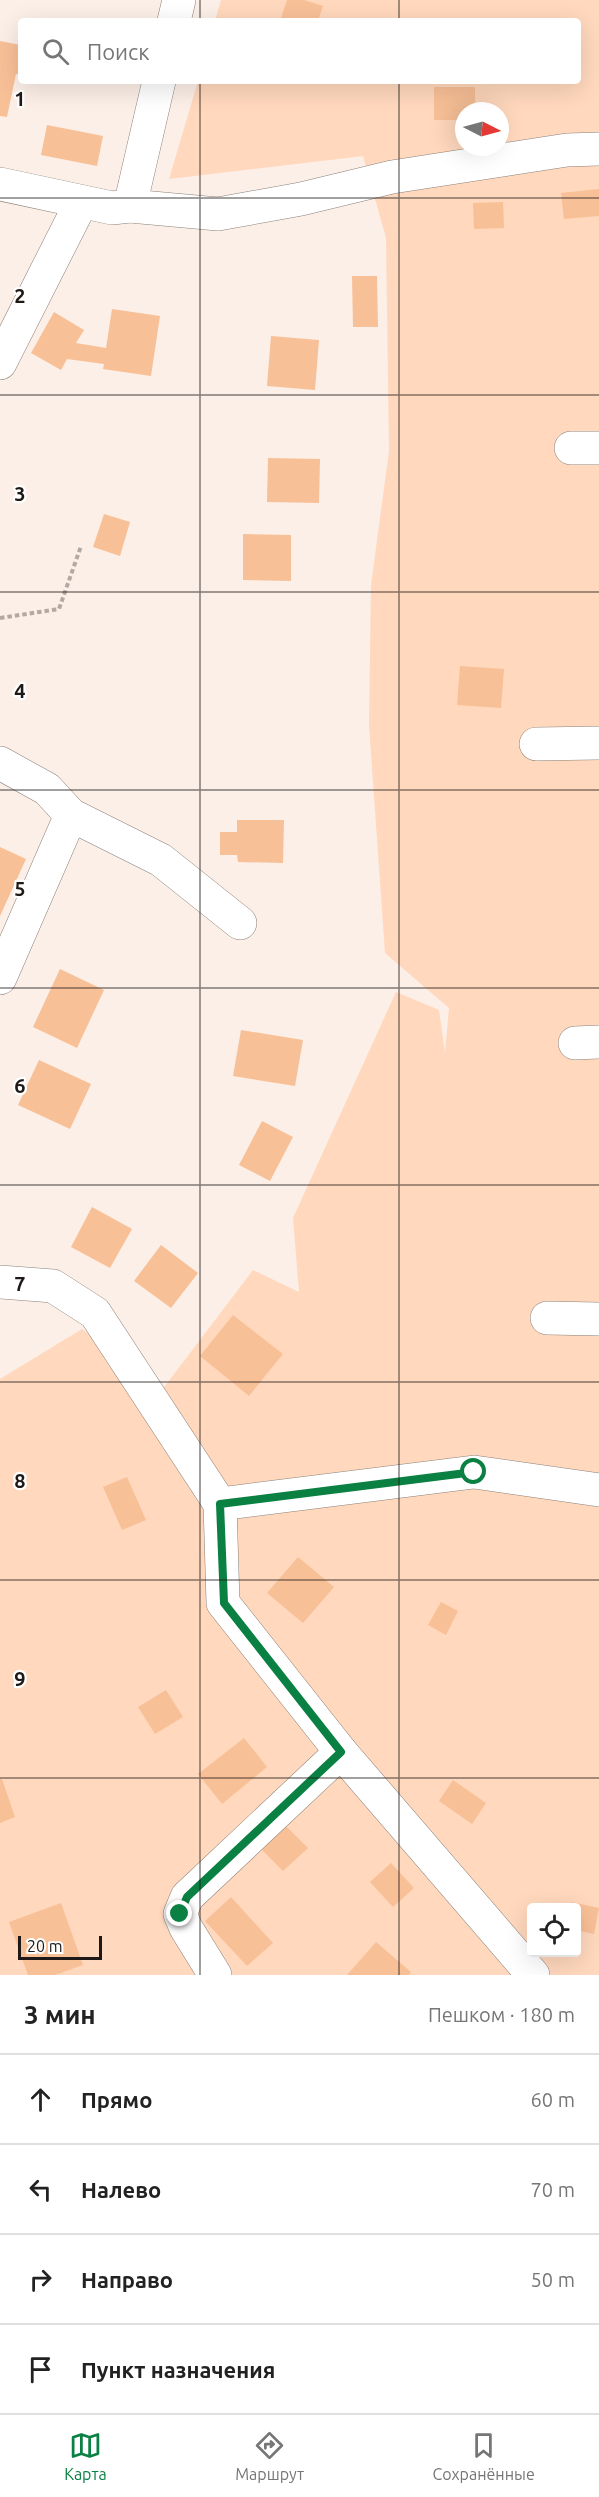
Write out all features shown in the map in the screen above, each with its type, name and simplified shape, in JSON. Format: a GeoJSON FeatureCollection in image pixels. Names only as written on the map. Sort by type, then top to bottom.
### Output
{"type":"FeatureCollection","features":[{"type":"Feature","properties":{"kind":"street"},"geometry":{"type":"LineString","coordinates":[[175,18],[179,0]]}},
{"type":"Feature","properties":{"kind":"street"},"geometry":{"type":"LineString","coordinates":[[130,206],[158,84]]}},
{"type":"Feature","properties":{"kind":"street"},"geometry":{"type":"LineString","coordinates":[[0,184],[112,208],[130,206],[218,214],[301,200],[392,177],[567,150],[599,148]]}},
{"type":"Feature","properties":{"kind":"street"},"geometry":{"type":"LineString","coordinates":[[0,363],[81,203]]}},
{"type":"Feature","properties":{"kind":"street"},"geometry":{"type":"LineString","coordinates":[[536,744],[599,743]]}},
{"type":"Feature","properties":{"kind":"street"},"geometry":{"type":"LineString","coordinates":[[0,762],[47,789],[71,815],[161,860],[240,923]]}},
{"type":"Feature","properties":{"kind":"street"},"geometry":{"type":"LineString","coordinates":[[0,978],[71,815]]}},
{"type":"Feature","properties":{"kind":"street"},"geometry":{"type":"LineString","coordinates":[[0,1282],[53,1286],[95,1313],[220,1504],[224,1603],[341,1752],[533,1975]]}},
{"type":"Feature","properties":{"kind":"street"},"geometry":{"type":"LineString","coordinates":[[547,1318],[599,1319]]}},
{"type":"Feature","properties":{"kind":"street"},"geometry":{"type":"LineString","coordinates":[[220,1504],[474,1472],[599,1490]]}},
{"type":"Feature","properties":{"kind":"street"},"geometry":{"type":"LineString","coordinates":[[215,1975],[180,1914],[187,1897],[341,1752]]}},
{"type":"Feature","properties":{"kind":"path"},"geometry":{"type":"LineString","coordinates":[[0,618],[59,609],[81,546]]}},
{"type":"Feature","properties":{"kind":"shaded area"},"geometry":{"type":"Polygon","coordinates":[[[221,0],[599,0],[599,1975],[0,1975],[0,1379],[82,1329],[162,1390],[253,1270],[299,1292],[293,1218],[396,992],[439,1010],[445,1053],[449,1008],[385,953],[369,725],[371,585],[389,451],[386,238],[363,156],[169,179],[197,84],[581,84],[581,18],[216,18],[221,0]]]}},
{"type":"Feature","properties":{"kind":"building"},"geometry":{"type":"Polygon","coordinates":[[[287,0],[304,0],[323,6],[319,18],[281,18],[287,0]]]}},
{"type":"Feature","properties":{"kind":"building"},"geometry":{"type":"Polygon","coordinates":[[[0,41],[18,44],[18,74],[16,74],[7,117],[0,116],[0,41]]]}},
{"type":"Feature","properties":{"kind":"building"},"geometry":{"type":"Polygon","coordinates":[[[434,87],[475,87],[475,102],[455,102],[455,120],[434,120],[434,87]]]}},
{"type":"Feature","properties":{"kind":"building"},"geometry":{"type":"Polygon","coordinates":[[[47,125],[103,136],[97,166],[41,155],[47,125]]]}},
{"type":"Feature","properties":{"kind":"building"},"geometry":{"type":"Polygon","coordinates":[[[599,189],[599,216],[564,219],[561,193],[599,189]]]}},
{"type":"Feature","properties":{"kind":"building"},"geometry":{"type":"Polygon","coordinates":[[[503,202],[504,228],[474,229],[473,203],[503,202]]]}},
{"type":"Feature","properties":{"kind":"building"},"geometry":{"type":"Polygon","coordinates":[[[352,276],[377,276],[378,327],[353,327],[352,276]]]}},
{"type":"Feature","properties":{"kind":"building"},"geometry":{"type":"Polygon","coordinates":[[[112,309],[160,316],[151,376],[103,369],[104,364],[67,359],[61,370],[31,353],[54,312],[84,330],[76,343],[106,348],[112,309]]]}},
{"type":"Feature","properties":{"kind":"building"},"geometry":{"type":"Polygon","coordinates":[[[271,336],[319,340],[315,390],[267,386],[271,336]]]}},
{"type":"Feature","properties":{"kind":"building"},"geometry":{"type":"Polygon","coordinates":[[[268,458],[320,459],[319,503],[267,502],[268,458]]]}},
{"type":"Feature","properties":{"kind":"building"},"geometry":{"type":"Polygon","coordinates":[[[104,514],[130,522],[120,556],[93,547],[104,514]]]}},
{"type":"Feature","properties":{"kind":"building"},"geometry":{"type":"Polygon","coordinates":[[[243,534],[291,535],[291,581],[243,580],[243,534]]]}},
{"type":"Feature","properties":{"kind":"building"},"geometry":{"type":"Polygon","coordinates":[[[460,666],[504,669],[501,708],[457,705],[460,666]]]}},
{"type":"Feature","properties":{"kind":"building"},"geometry":{"type":"Polygon","coordinates":[[[237,820],[284,820],[283,863],[238,862],[237,855],[220,855],[220,832],[237,832],[237,820]]]}},
{"type":"Feature","properties":{"kind":"building"},"geometry":{"type":"Polygon","coordinates":[[[0,847],[26,859],[0,916],[0,847]]]}},
{"type":"Feature","properties":{"kind":"building"},"geometry":{"type":"Polygon","coordinates":[[[60,969],[104,990],[77,1048],[33,1027],[60,969]]]}},
{"type":"Feature","properties":{"kind":"building"},"geometry":{"type":"Polygon","coordinates":[[[241,1030],[303,1040],[295,1086],[233,1076],[241,1030]]]}},
{"type":"Feature","properties":{"kind":"building"},"geometry":{"type":"Polygon","coordinates":[[[39,1060],[91,1084],[70,1129],[18,1105],[39,1060]]]}},
{"type":"Feature","properties":{"kind":"building"},"geometry":{"type":"Polygon","coordinates":[[[262,1121],[293,1137],[270,1181],[239,1165],[262,1121]]]}},
{"type":"Feature","properties":{"kind":"building"},"geometry":{"type":"Polygon","coordinates":[[[92,1207],[132,1229],[110,1268],[71,1247],[92,1207]]]}},
{"type":"Feature","properties":{"kind":"building"},"geometry":{"type":"Polygon","coordinates":[[[161,1245],[198,1273],[171,1308],[134,1281],[161,1245]]]}},
{"type":"Feature","properties":{"kind":"building"},"geometry":{"type":"Polygon","coordinates":[[[233,1315],[283,1354],[249,1396],[200,1356],[233,1315]]]}},
{"type":"Feature","properties":{"kind":"building"},"geometry":{"type":"Polygon","coordinates":[[[127,1477],[146,1520],[122,1530],[103,1487],[127,1477]]]}},
{"type":"Feature","properties":{"kind":"building"},"geometry":{"type":"Polygon","coordinates":[[[298,1557],[334,1587],[303,1623],[267,1593],[298,1557]]]}},
{"type":"Feature","properties":{"kind":"building"},"geometry":{"type":"Polygon","coordinates":[[[441,1602],[458,1611],[446,1635],[428,1625],[441,1602]]]}},
{"type":"Feature","properties":{"kind":"building"},"geometry":{"type":"Polygon","coordinates":[[[166,1690],[183,1717],[155,1734],[138,1707],[166,1690]]]}},
{"type":"Feature","properties":{"kind":"building"},"geometry":{"type":"Polygon","coordinates":[[[244,1738],[267,1767],[222,1804],[198,1774],[244,1738]]]}},
{"type":"Feature","properties":{"kind":"building"},"geometry":{"type":"Polygon","coordinates":[[[0,1779],[2,1779],[15,1817],[0,1823],[0,1779]]]}},
{"type":"Feature","properties":{"kind":"building"},"geometry":{"type":"Polygon","coordinates":[[[453,1780],[486,1803],[472,1824],[439,1801],[453,1780]]]}},
{"type":"Feature","properties":{"kind":"building"},"geometry":{"type":"Polygon","coordinates":[[[282,1822],[308,1848],[283,1871],[258,1846],[282,1822]]]}},
{"type":"Feature","properties":{"kind":"building"},"geometry":{"type":"Polygon","coordinates":[[[391,1863],[414,1888],[393,1907],[370,1882],[391,1863]]]}},
{"type":"Feature","properties":{"kind":"building"},"geometry":{"type":"Polygon","coordinates":[[[231,1897],[273,1943],[247,1966],[205,1921],[231,1897]]]}},
{"type":"Feature","properties":{"kind":"building"},"geometry":{"type":"Polygon","coordinates":[[[61,1903],[83,1965],[55,1975],[28,1975],[9,1922],[61,1903]]]}},
{"type":"Feature","properties":{"kind":"building"},"geometry":{"type":"Polygon","coordinates":[[[581,1904],[599,1908],[594,1934],[581,1931],[581,1904]]]}},
{"type":"Feature","properties":{"kind":"building"},"geometry":{"type":"Polygon","coordinates":[[[376,1942],[411,1972],[409,1975],[347,1975],[376,1942]]]}},
{"type":"Feature","properties":{"kind":"route"},"geometry":{"type":"LineString","coordinates":[[180,1914],[187,1897],[341,1752],[224,1603],[220,1504],[474,1472]]}}]}
